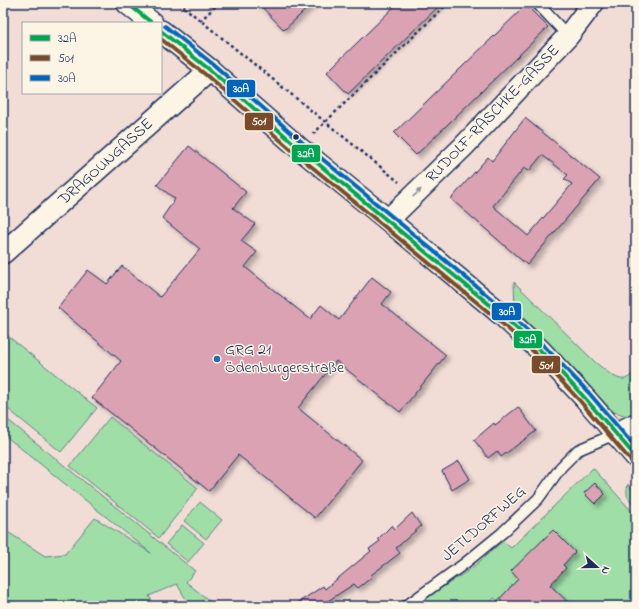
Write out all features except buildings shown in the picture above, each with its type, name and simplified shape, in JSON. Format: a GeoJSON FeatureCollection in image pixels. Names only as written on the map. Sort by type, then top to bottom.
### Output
{"type":"FeatureCollection","features":[{"type":"Feature","properties":{"kind":"street"},"geometry":{"type":"LineString","coordinates":[[126,3],[151,22]]}},
{"type":"Feature","properties":{"kind":"street","name":"RUDOLF-RASCHKE-GASSE"},"geometry":{"type":"LineString","coordinates":[[388,220],[463,147],[568,36],[593,3]]}},
{"type":"Feature","properties":{"kind":"street"},"geometry":{"type":"LineString","coordinates":[[162,32],[210,70],[299,148],[501,314],[540,350],[584,397],[636,457]]}},
{"type":"Feature","properties":{"kind":"street","name":"DRAGOUNGASSE"},"geometry":{"type":"LineString","coordinates":[[3,253],[210,70]]}},
{"type":"Feature","properties":{"kind":"street"},"geometry":{"type":"LineString","coordinates":[[615,434],[636,424]]}},
{"type":"Feature","properties":{"kind":"lane"},"geometry":{"type":"LineString","coordinates":[[537,3],[568,36]]}},
{"type":"Feature","properties":{"kind":"lane","name":"JETLDORFWEG"},"geometry":{"type":"LineString","coordinates":[[406,606],[464,564],[502,533],[538,499],[561,466],[578,450],[615,434]]}},
{"type":"Feature","properties":{"kind":"path"},"geometry":{"type":"LineString","coordinates":[[179,3],[415,195]]}},
{"type":"Feature","properties":{"kind":"path"},"geometry":{"type":"LineString","coordinates":[[200,21],[219,3]]}},
{"type":"Feature","properties":{"kind":"path"},"geometry":{"type":"LineString","coordinates":[[299,148],[448,3]]}},
{"type":"Feature","properties":{"kind":"green space"},"geometry":{"type":"Polygon","coordinates":[[[514,282],[596,363],[610,374],[621,379],[625,379],[636,371],[636,412],[627,416],[614,412],[515,309],[514,282]]]}},
{"type":"Feature","properties":{"kind":"green space"},"geometry":{"type":"Polygon","coordinates":[[[3,332],[97,408],[61,452],[3,405],[3,332]]]}},
{"type":"Feature","properties":{"kind":"green space"},"geometry":{"type":"Polygon","coordinates":[[[3,416],[195,571],[186,582],[216,606],[190,606],[177,584],[149,596],[152,601],[145,606],[3,606],[3,529],[45,556],[65,554],[95,518],[151,553],[3,434],[3,416]]]}},
{"type":"Feature","properties":{"kind":"green space"},"geometry":{"type":"Polygon","coordinates":[[[110,417],[198,488],[159,538],[70,466],[110,417]]]}},
{"type":"Feature","properties":{"kind":"green space"},"geometry":{"type":"Polygon","coordinates":[[[593,468],[636,516],[636,606],[571,606],[539,574],[498,601],[494,598],[487,606],[414,606],[472,568],[503,541],[511,548],[593,468]]]}},
{"type":"Feature","properties":{"kind":"green space"},"geometry":{"type":"Polygon","coordinates":[[[628,484],[636,494],[636,507],[628,497],[628,484]]]}},
{"type":"Feature","properties":{"kind":"green space"},"geometry":{"type":"Polygon","coordinates":[[[200,502],[222,520],[206,539],[184,521],[200,502]]]}},
{"type":"Feature","properties":{"kind":"green space"},"geometry":{"type":"Polygon","coordinates":[[[182,525],[204,543],[188,562],[166,544],[182,525]]]}},
{"type":"Feature","properties":{"kind":"transit line","name":"32A"},"geometry":{"type":"LineString","coordinates":[[127,3],[151,22]]}},
{"type":"Feature","properties":{"kind":"transit line","name":"30A"},"geometry":{"type":"LineString","coordinates":[[165,26],[214,65],[303,143],[505,310],[544,346],[589,393],[636,448]]}},
{"type":"Feature","properties":{"kind":"transit line","name":"32A"},"geometry":{"type":"LineString","coordinates":[[162,32],[210,70],[299,148],[501,314],[540,350],[584,397],[636,457]]}},
{"type":"Feature","properties":{"kind":"transit line","name":"501"},"geometry":{"type":"LineString","coordinates":[[162,40],[206,75],[295,153],[497,319],[536,354],[580,401],[631,461]]}},
{"type":"Feature","properties":{"kind":"place","name":"GRG 21 Ödenburgerstraße"},"geometry":{"type":"Point","coordinates":[217,359]}}]}
